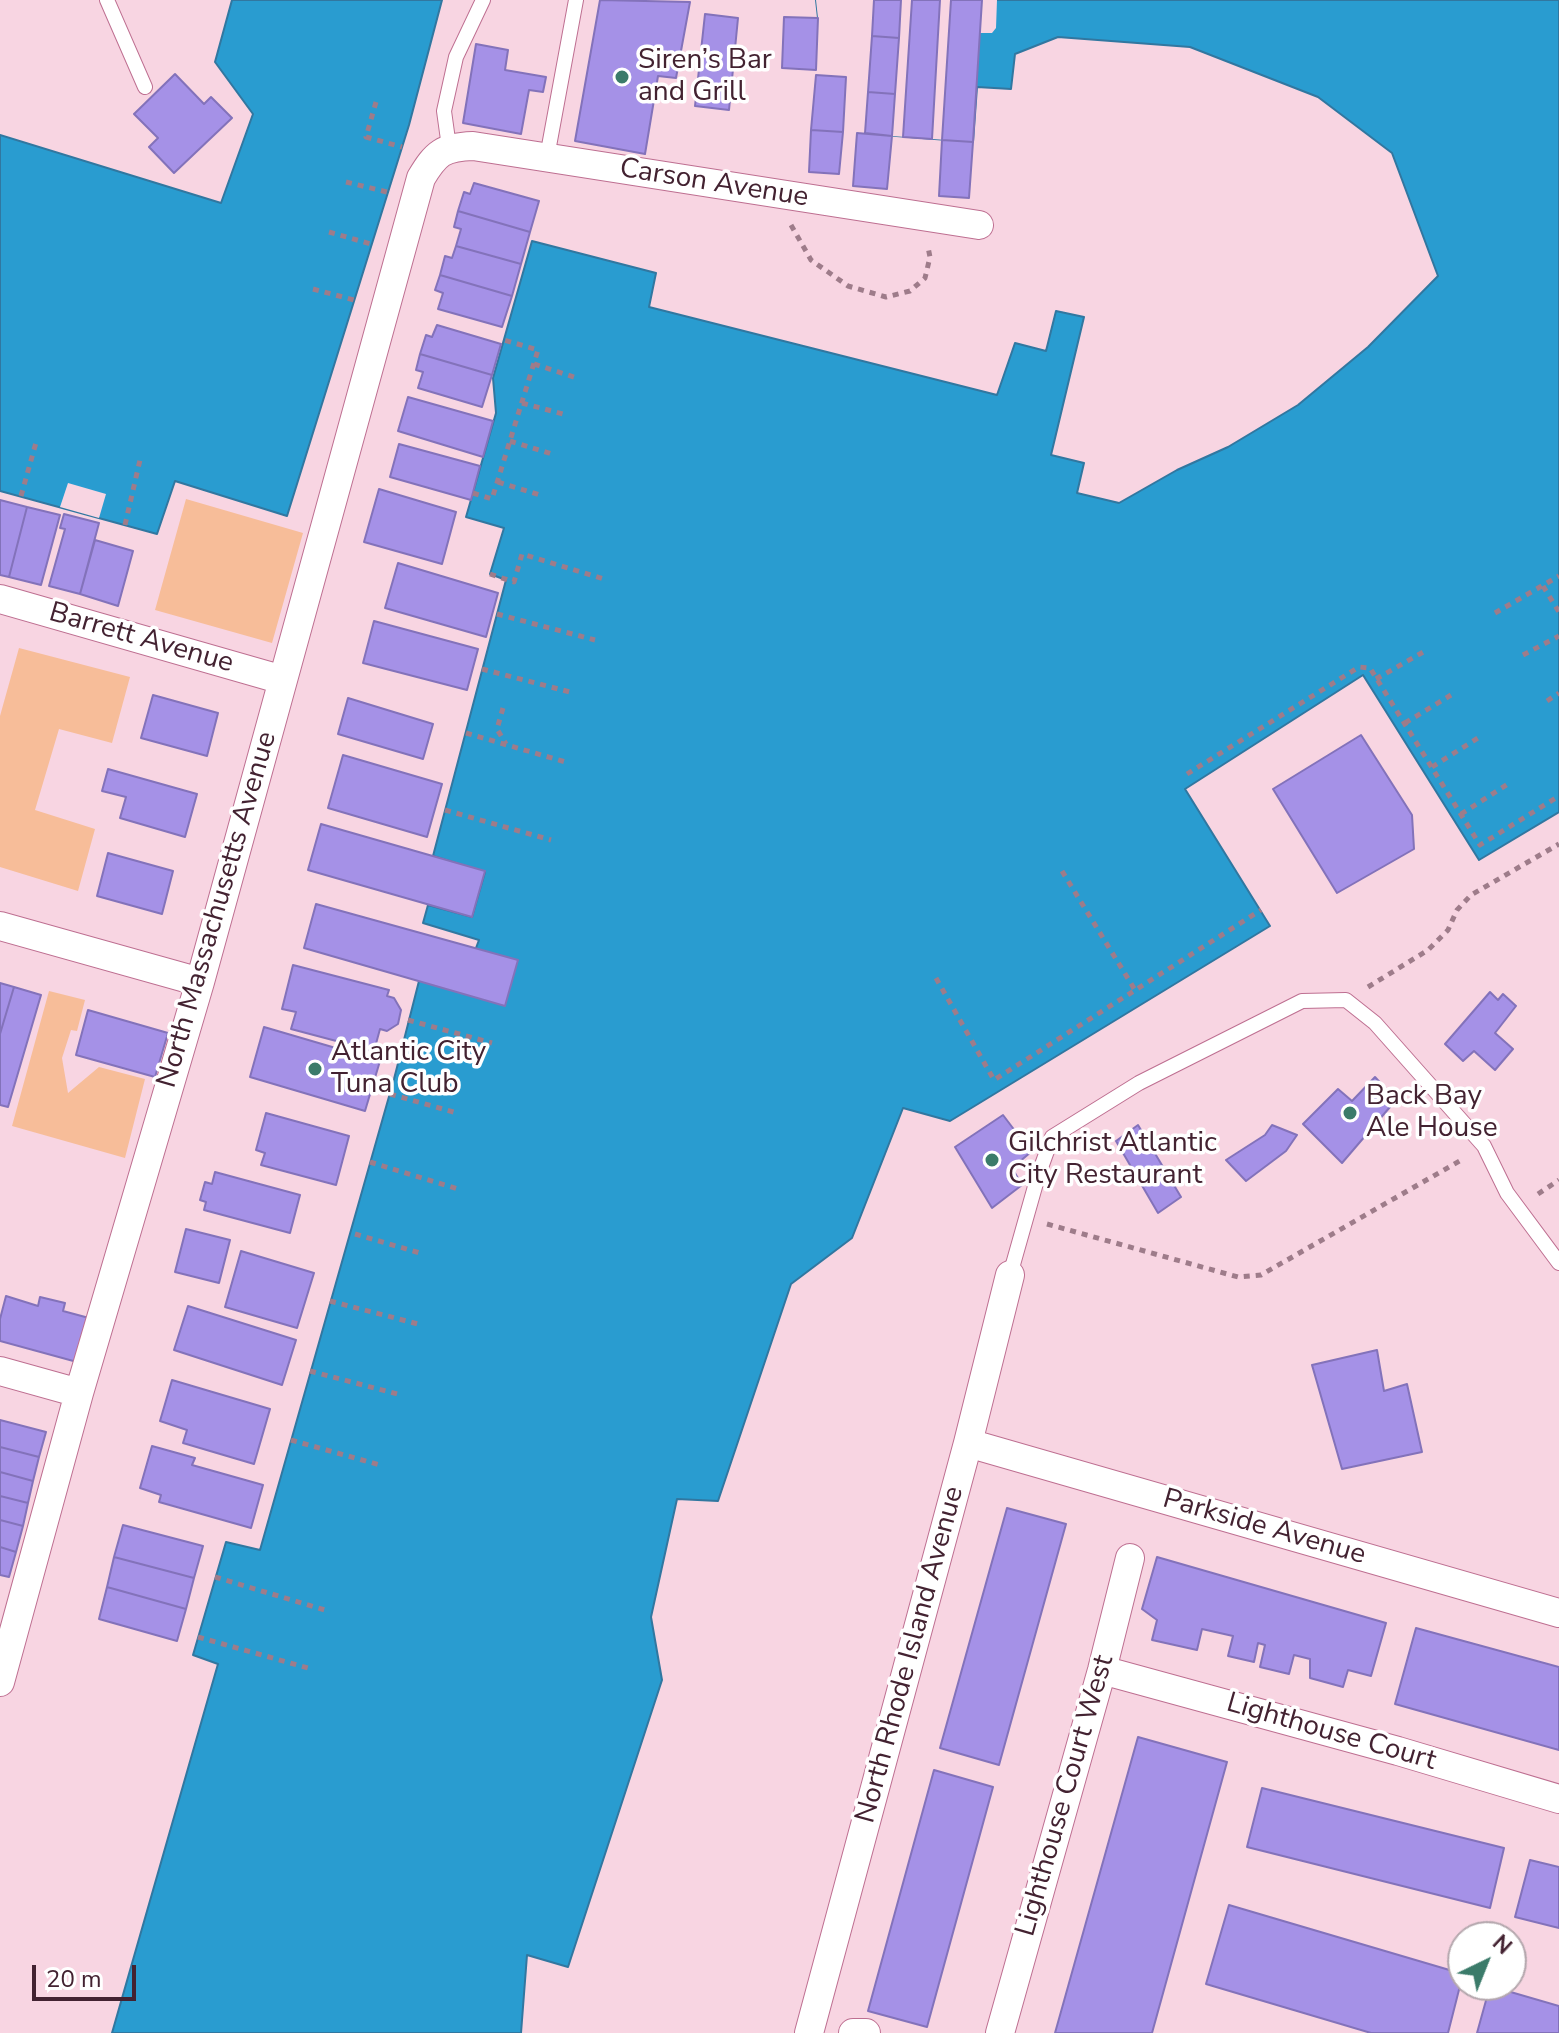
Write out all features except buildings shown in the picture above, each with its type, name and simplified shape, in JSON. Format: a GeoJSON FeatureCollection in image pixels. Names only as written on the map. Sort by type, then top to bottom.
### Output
{"type":"FeatureCollection","features":[{"type":"Feature","properties":{"kind":"street","name":"Carson Avenue"},"geometry":{"type":"LineString","coordinates":[[449,147],[473,146],[979,225]]}},
{"type":"Feature","properties":{"kind":"street","name":"North Massachusetts Avenue"},"geometry":{"type":"LineString","coordinates":[[0,1682],[79,1393],[200,982],[421,178],[432,161],[449,147]]}},
{"type":"Feature","properties":{"kind":"street","name":"Barrett Avenue"},"geometry":{"type":"LineString","coordinates":[[0,599],[283,680]]}},
{"type":"Feature","properties":{"kind":"street"},"geometry":{"type":"LineString","coordinates":[[0,926],[200,982]]}},
{"type":"Feature","properties":{"kind":"street","name":"North Rhode Island Avenue"},"geometry":{"type":"LineString","coordinates":[[809,2033],[968,1443],[1010,1275]]}},
{"type":"Feature","properties":{"kind":"street"},"geometry":{"type":"LineString","coordinates":[[0,1371],[79,1393]]}},
{"type":"Feature","properties":{"kind":"street","name":"Parkside Avenue"},"geometry":{"type":"LineString","coordinates":[[968,1443],[1559,1613]]}},
{"type":"Feature","properties":{"kind":"street","name":"Lighthouse Court West"},"geometry":{"type":"LineString","coordinates":[[1000,2033],[1102,1670],[1130,1558]]}},
{"type":"Feature","properties":{"kind":"street","name":"Lighthouse Court"},"geometry":{"type":"LineString","coordinates":[[1102,1670],[1398,1751],[1559,1799]]}},
{"type":"Feature","properties":{"kind":"street"},"geometry":{"type":"LineString","coordinates":[[853,2033],[866,2033]]}},
{"type":"Feature","properties":{"kind":"lane"},"geometry":{"type":"LineString","coordinates":[[107,0],[145,87]]}},
{"type":"Feature","properties":{"kind":"lane"},"geometry":{"type":"LineString","coordinates":[[449,147],[444,111],[456,57],[483,0]]}},
{"type":"Feature","properties":{"kind":"lane"},"geometry":{"type":"LineString","coordinates":[[547,157],[576,0]]}},
{"type":"Feature","properties":{"kind":"lane"},"geometry":{"type":"LineString","coordinates":[[1010,1275],[1052,1137],[1139,1083],[1302,1001],[1346,1000],[1375,1023],[1484,1146],[1507,1193],[1559,1263]]}},
{"type":"Feature","properties":{"kind":"path"},"geometry":{"type":"LineString","coordinates":[[376,102],[366,137],[402,147]]}},
{"type":"Feature","properties":{"kind":"path"},"geometry":{"type":"LineString","coordinates":[[346,182],[388,193]]}},
{"type":"Feature","properties":{"kind":"path"},"geometry":{"type":"LineString","coordinates":[[790,224],[811,260],[848,286],[886,297],[910,291],[925,278],[930,257],[926,234],[912,215]]}},
{"type":"Feature","properties":{"kind":"path"},"geometry":{"type":"LineString","coordinates":[[329,232],[372,244]]}},
{"type":"Feature","properties":{"kind":"path"},"geometry":{"type":"LineString","coordinates":[[313,289],[354,300]]}},
{"type":"Feature","properties":{"kind":"path"},"geometry":{"type":"LineString","coordinates":[[473,493],[492,499],[538,350],[504,340]]}},
{"type":"Feature","properties":{"kind":"path"},"geometry":{"type":"LineString","coordinates":[[534,364],[577,378]]}},
{"type":"Feature","properties":{"kind":"path"},"geometry":{"type":"LineString","coordinates":[[522,403],[563,414]]}},
{"type":"Feature","properties":{"kind":"path"},"geometry":{"type":"LineString","coordinates":[[21,496],[37,439]]}},
{"type":"Feature","properties":{"kind":"path"},"geometry":{"type":"LineString","coordinates":[[510,441],[552,454]]}},
{"type":"Feature","properties":{"kind":"path"},"geometry":{"type":"LineString","coordinates":[[125,525],[140,460]]}},
{"type":"Feature","properties":{"kind":"path"},"geometry":{"type":"LineString","coordinates":[[498,482],[540,495]]}},
{"type":"Feature","properties":{"kind":"path"},"geometry":{"type":"LineString","coordinates":[[490,574],[514,582],[522,554],[604,579]]}},
{"type":"Feature","properties":{"kind":"path"},"geometry":{"type":"LineString","coordinates":[[1495,613],[1559,576]]}},
{"type":"Feature","properties":{"kind":"path"},"geometry":{"type":"LineString","coordinates":[[1543,586],[1559,612]]}},
{"type":"Feature","properties":{"kind":"path"},"geometry":{"type":"LineString","coordinates":[[497,614],[595,640]]}},
{"type":"Feature","properties":{"kind":"path"},"geometry":{"type":"LineString","coordinates":[[1523,655],[1559,636]]}},
{"type":"Feature","properties":{"kind":"path"},"geometry":{"type":"LineString","coordinates":[[1376,679],[1425,651]]}},
{"type":"Feature","properties":{"kind":"path"},"geometry":{"type":"LineString","coordinates":[[1187,774],[1359,667],[1370,668],[1480,845],[1559,796]]}},
{"type":"Feature","properties":{"kind":"path"},"geometry":{"type":"LineString","coordinates":[[482,669],[570,692]]}},
{"type":"Feature","properties":{"kind":"path"},"geometry":{"type":"LineString","coordinates":[[1547,701],[1559,693]]}},
{"type":"Feature","properties":{"kind":"path"},"geometry":{"type":"LineString","coordinates":[[1405,723],[1451,695]]}},
{"type":"Feature","properties":{"kind":"path"},"geometry":{"type":"LineString","coordinates":[[503,708],[497,729],[506,744]]}},
{"type":"Feature","properties":{"kind":"path"},"geometry":{"type":"LineString","coordinates":[[466,733],[569,763]]}},
{"type":"Feature","properties":{"kind":"path"},"geometry":{"type":"LineString","coordinates":[[1432,767],[1478,738]]}},
{"type":"Feature","properties":{"kind":"path"},"geometry":{"type":"LineString","coordinates":[[1461,814],[1508,784]]}},
{"type":"Feature","properties":{"kind":"path"},"geometry":{"type":"LineString","coordinates":[[445,810],[551,840]]}},
{"type":"Feature","properties":{"kind":"path"},"geometry":{"type":"LineString","coordinates":[[1346,1000],[1428,950],[1448,930],[1457,910],[1471,895],[1559,844]]}},
{"type":"Feature","properties":{"kind":"path"},"geometry":{"type":"LineString","coordinates":[[1062,871],[1135,990]]}},
{"type":"Feature","properties":{"kind":"path"},"geometry":{"type":"LineString","coordinates":[[936,978],[994,1080],[1261,910]]}},
{"type":"Feature","properties":{"kind":"path"},"geometry":{"type":"LineString","coordinates":[[408,1020],[492,1043]]}},
{"type":"Feature","properties":{"kind":"path"},"geometry":{"type":"LineString","coordinates":[[390,1094],[457,1113]]}},
{"type":"Feature","properties":{"kind":"path"},"geometry":{"type":"LineString","coordinates":[[1026,1218],[1238,1277],[1261,1275],[1484,1146]]}},
{"type":"Feature","properties":{"kind":"path"},"geometry":{"type":"LineString","coordinates":[[370,1162],[458,1189]]}},
{"type":"Feature","properties":{"kind":"path"},"geometry":{"type":"LineString","coordinates":[[355,1234],[420,1253]]}},
{"type":"Feature","properties":{"kind":"path"},"geometry":{"type":"LineString","coordinates":[[330,1301],[418,1324]]}},
{"type":"Feature","properties":{"kind":"path"},"geometry":{"type":"LineString","coordinates":[[310,1371],[401,1395]]}},
{"type":"Feature","properties":{"kind":"path"},"geometry":{"type":"LineString","coordinates":[[291,1440],[380,1465]]}},
{"type":"Feature","properties":{"kind":"path"},"geometry":{"type":"LineString","coordinates":[[215,1577],[325,1610]]}},
{"type":"Feature","properties":{"kind":"path"},"geometry":{"type":"LineString","coordinates":[[198,1637],[308,1668]]}},
{"type":"Feature","properties":{"kind":"shaded area"},"geometry":{"type":"Polygon","coordinates":[[[186,499],[303,533],[272,643],[155,610],[186,499]]]}},
{"type":"Feature","properties":{"kind":"shaded area"},"geometry":{"type":"Polygon","coordinates":[[[19,648],[130,677],[112,743],[59,729],[35,810],[95,829],[78,891],[0,867],[0,716],[19,648]]]}},
{"type":"Feature","properties":{"kind":"shaded area"},"geometry":{"type":"Polygon","coordinates":[[[49,991],[85,1000],[77,1031],[71,1030],[62,1058],[68,1093],[99,1067],[145,1079],[125,1158],[12,1126],[49,991]]]}},
{"type":"Feature","properties":{"kind":"water"},"geometry":{"type":"Polygon","coordinates":[[[232,0],[442,0],[409,125],[287,516],[175,481],[157,534],[0,491],[0,135],[221,203],[253,114],[215,62],[232,0]]]}},
{"type":"Feature","properties":{"kind":"water"},"geometry":{"type":"Polygon","coordinates":[[[816,0],[1559,0],[1559,812],[1479,860],[1363,675],[1185,789],[1270,926],[950,1121],[903,1108],[852,1238],[791,1284],[718,1501],[677,1499],[651,1617],[662,1680],[568,1967],[527,1955],[521,2033],[112,2033],[218,1664],[193,1655],[226,1542],[260,1550],[419,981],[476,948],[479,940],[423,923],[428,905],[472,917],[485,872],[433,856],[506,580],[490,574],[504,528],[466,517],[496,413],[493,378],[532,241],[656,273],[649,307],[997,395],[1015,343],[1046,351],[1056,311],[1084,317],[1051,455],[1084,463],[1077,493],[1119,503],[1177,470],[1228,447],[1298,405],[1368,347],[1438,276],[1392,153],[1318,97],[1190,47],[1058,37],[1015,54],[1011,89],[977,87],[973,142],[858,133],[816,75],[816,0]]]}},
{"type":"Feature","properties":{"kind":"pier"},"geometry":{"type":"Polygon","coordinates":[[[816,0],[997,0],[996,28],[992,33],[980,33],[973,142],[811,130],[818,18],[816,0]]]}},
{"type":"Feature","properties":{"kind":"pier"},"geometry":{"type":"Polygon","coordinates":[[[68,483],[106,494],[99,518],[60,507],[68,483]]]}},
{"type":"Feature","properties":{"kind":"place","name":"Siren’s Bar and Grill"},"geometry":{"type":"Point","coordinates":[622,77]}},
{"type":"Feature","properties":{"kind":"place","name":"Atlantic City Tuna Club"},"geometry":{"type":"Point","coordinates":[315,1069]}},
{"type":"Feature","properties":{"kind":"place","name":"Back Bay Ale House"},"geometry":{"type":"Point","coordinates":[1350,1113]}},
{"type":"Feature","properties":{"kind":"place","name":"Gilchrist Atlantic City Restaurant"},"geometry":{"type":"Point","coordinates":[992,1160]}}]}
